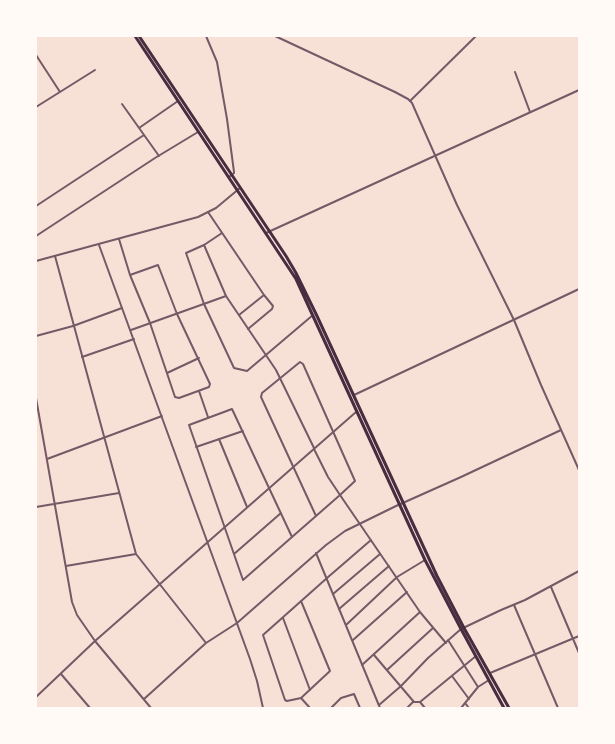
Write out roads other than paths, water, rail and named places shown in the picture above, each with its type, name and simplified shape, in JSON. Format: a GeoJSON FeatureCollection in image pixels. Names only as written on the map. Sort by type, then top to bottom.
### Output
{"type":"FeatureCollection","features":[{"type":"Feature","properties":{"kind":"main road"},"geometry":{"type":"LineString","coordinates":[[135,36],[198,132],[239,189],[298,277],[425,560],[463,629],[510,708]]}},
{"type":"Feature","properties":{"kind":"main road"},"geometry":{"type":"LineString","coordinates":[[139,36],[230,176]]}},
{"type":"Feature","properties":{"kind":"main road"},"geometry":{"type":"LineString","coordinates":[[268,232],[296,279],[352,396]]}},
{"type":"Feature","properties":{"kind":"main road"},"geometry":{"type":"LineString","coordinates":[[358,410],[476,656],[504,708]]}},
{"type":"Feature","properties":{"kind":"street"},"geometry":{"type":"LineString","coordinates":[[206,36],[218,67],[234,172],[230,176]]}},
{"type":"Feature","properties":{"kind":"street"},"geometry":{"type":"LineString","coordinates":[[275,36],[395,92],[410,101],[458,205],[514,320],[579,470]]}},
{"type":"Feature","properties":{"kind":"street"},"geometry":{"type":"LineString","coordinates":[[410,101],[476,36]]}},
{"type":"Feature","properties":{"kind":"street"},"geometry":{"type":"LineString","coordinates":[[36,55],[60,92]]}},
{"type":"Feature","properties":{"kind":"street"},"geometry":{"type":"LineString","coordinates":[[36,107],[96,70]]}},
{"type":"Feature","properties":{"kind":"street"},"geometry":{"type":"LineString","coordinates":[[515,72],[530,112]]}},
{"type":"Feature","properties":{"kind":"street"},"geometry":{"type":"LineString","coordinates":[[268,232],[579,90]]}},
{"type":"Feature","properties":{"kind":"street"},"geometry":{"type":"LineString","coordinates":[[139,128],[178,101]]}},
{"type":"Feature","properties":{"kind":"street"},"geometry":{"type":"LineString","coordinates":[[122,104],[159,156]]}},
{"type":"Feature","properties":{"kind":"street"},"geometry":{"type":"LineString","coordinates":[[36,236],[198,132]]}},
{"type":"Feature","properties":{"kind":"street"},"geometry":{"type":"LineString","coordinates":[[36,206],[144,136]]}},
{"type":"Feature","properties":{"kind":"street"},"geometry":{"type":"LineString","coordinates":[[36,261],[189,220],[208,212],[239,189]]}},
{"type":"Feature","properties":{"kind":"street"},"geometry":{"type":"LineString","coordinates":[[208,212],[272,306],[272,309],[248,329]]}},
{"type":"Feature","properties":{"kind":"street"},"geometry":{"type":"LineString","coordinates":[[222,233],[204,245],[186,253],[204,304],[234,368],[247,371],[313,315]]}},
{"type":"Feature","properties":{"kind":"street"},"geometry":{"type":"LineString","coordinates":[[119,239],[130,275],[150,323],[177,398],[209,387],[210,384],[177,314],[158,265],[130,275]]}},
{"type":"Feature","properties":{"kind":"street"},"geometry":{"type":"LineString","coordinates":[[99,244],[237,623],[257,681],[263,708]]}},
{"type":"Feature","properties":{"kind":"street"},"geometry":{"type":"LineString","coordinates":[[204,245],[226,296],[280,378],[328,477],[420,612],[446,643]]}},
{"type":"Feature","properties":{"kind":"street"},"geometry":{"type":"LineString","coordinates":[[55,256],[136,554],[206,643]]}},
{"type":"Feature","properties":{"kind":"street"},"geometry":{"type":"LineString","coordinates":[[352,396],[579,289]]}},
{"type":"Feature","properties":{"kind":"street"},"geometry":{"type":"LineString","coordinates":[[239,315],[264,295]]}},
{"type":"Feature","properties":{"kind":"street"},"geometry":{"type":"LineString","coordinates":[[131,330],[226,296]]}},
{"type":"Feature","properties":{"kind":"street"},"geometry":{"type":"LineString","coordinates":[[36,336],[74,326],[122,308]]}},
{"type":"Feature","properties":{"kind":"street"},"geometry":{"type":"LineString","coordinates":[[82,357],[134,339]]}},
{"type":"Feature","properties":{"kind":"street"},"geometry":{"type":"LineString","coordinates":[[167,373],[199,358]]}},
{"type":"Feature","properties":{"kind":"street"},"geometry":{"type":"LineString","coordinates":[[292,537],[232,409],[189,425],[244,580],[340,495],[354,482],[355,479],[301,362],[262,393],[261,397],[316,516]]}},
{"type":"Feature","properties":{"kind":"street"},"geometry":{"type":"LineString","coordinates":[[199,391],[208,417]]}},
{"type":"Feature","properties":{"kind":"street"},"geometry":{"type":"LineString","coordinates":[[36,398],[72,602],[76,616],[151,708]]}},
{"type":"Feature","properties":{"kind":"street"},"geometry":{"type":"LineString","coordinates":[[36,697],[95,641],[208,542],[224,526],[358,410]]}},
{"type":"Feature","properties":{"kind":"street"},"geometry":{"type":"LineString","coordinates":[[47,459],[162,416]]}},
{"type":"Feature","properties":{"kind":"street"},"geometry":{"type":"LineString","coordinates":[[144,699],[206,643],[237,623],[339,535],[359,523],[399,504],[561,430]]}},
{"type":"Feature","properties":{"kind":"street"},"geometry":{"type":"LineString","coordinates":[[196,447],[243,431]]}},
{"type":"Feature","properties":{"kind":"street"},"geometry":{"type":"LineString","coordinates":[[219,439],[247,507]]}},
{"type":"Feature","properties":{"kind":"street"},"geometry":{"type":"LineString","coordinates":[[36,507],[119,493]]}},
{"type":"Feature","properties":{"kind":"street"},"geometry":{"type":"LineString","coordinates":[[234,554],[281,513]]}},
{"type":"Feature","properties":{"kind":"street"},"geometry":{"type":"LineString","coordinates":[[302,601],[330,671],[302,698],[286,701],[263,635],[371,540]]}},
{"type":"Feature","properties":{"kind":"street"},"geometry":{"type":"LineString","coordinates":[[66,566],[136,554]]}},
{"type":"Feature","properties":{"kind":"street"},"geometry":{"type":"LineString","coordinates":[[316,554],[353,640],[379,707],[428,658],[463,629],[551,587],[579,571]]}},
{"type":"Feature","properties":{"kind":"street"},"geometry":{"type":"LineString","coordinates":[[334,594],[380,554]]}},
{"type":"Feature","properties":{"kind":"street"},"geometry":{"type":"LineString","coordinates":[[346,624],[397,577],[425,560]]}},
{"type":"Feature","properties":{"kind":"street"},"geometry":{"type":"LineString","coordinates":[[339,609],[389,566]]}},
{"type":"Feature","properties":{"kind":"street"},"geometry":{"type":"LineString","coordinates":[[551,587],[579,653]]}},
{"type":"Feature","properties":{"kind":"street"},"geometry":{"type":"LineString","coordinates":[[353,640],[407,592]]}},
{"type":"Feature","properties":{"kind":"street"},"geometry":{"type":"LineString","coordinates":[[514,605],[558,708]]}},
{"type":"Feature","properties":{"kind":"street"},"geometry":{"type":"LineString","coordinates":[[362,665],[420,612]]}},
{"type":"Feature","properties":{"kind":"street"},"geometry":{"type":"LineString","coordinates":[[283,618],[310,690]]}},
{"type":"Feature","properties":{"kind":"street"},"geometry":{"type":"LineString","coordinates":[[387,670],[433,628]]}},
{"type":"Feature","properties":{"kind":"street"},"geometry":{"type":"LineString","coordinates":[[490,674],[579,636]]}},
{"type":"Feature","properties":{"kind":"street"},"geometry":{"type":"LineString","coordinates":[[448,640],[478,687]]}},
{"type":"Feature","properties":{"kind":"street"},"geometry":{"type":"LineString","coordinates":[[374,654],[414,702]]}},
{"type":"Feature","properties":{"kind":"street"},"geometry":{"type":"LineString","coordinates":[[407,708],[414,702],[420,702],[476,656]]}},
{"type":"Feature","properties":{"kind":"street"},"geometry":{"type":"LineString","coordinates":[[61,674],[90,708]]}},
{"type":"Feature","properties":{"kind":"street"},"geometry":{"type":"LineString","coordinates":[[452,676],[468,699]]}},
{"type":"Feature","properties":{"kind":"street"},"geometry":{"type":"LineString","coordinates":[[461,708],[478,687],[489,680]]}},
{"type":"Feature","properties":{"kind":"street"},"geometry":{"type":"LineString","coordinates":[[331,708],[341,698],[354,694],[360,708]]}},
{"type":"Feature","properties":{"kind":"street"},"geometry":{"type":"LineString","coordinates":[[302,698],[310,708]]}},
{"type":"Feature","properties":{"kind":"street"},"geometry":{"type":"LineString","coordinates":[[420,702],[425,708]]}},
{"type":"Feature","properties":{"kind":"street"},"geometry":{"type":"LineString","coordinates":[[465,703],[469,708]]}}]}
